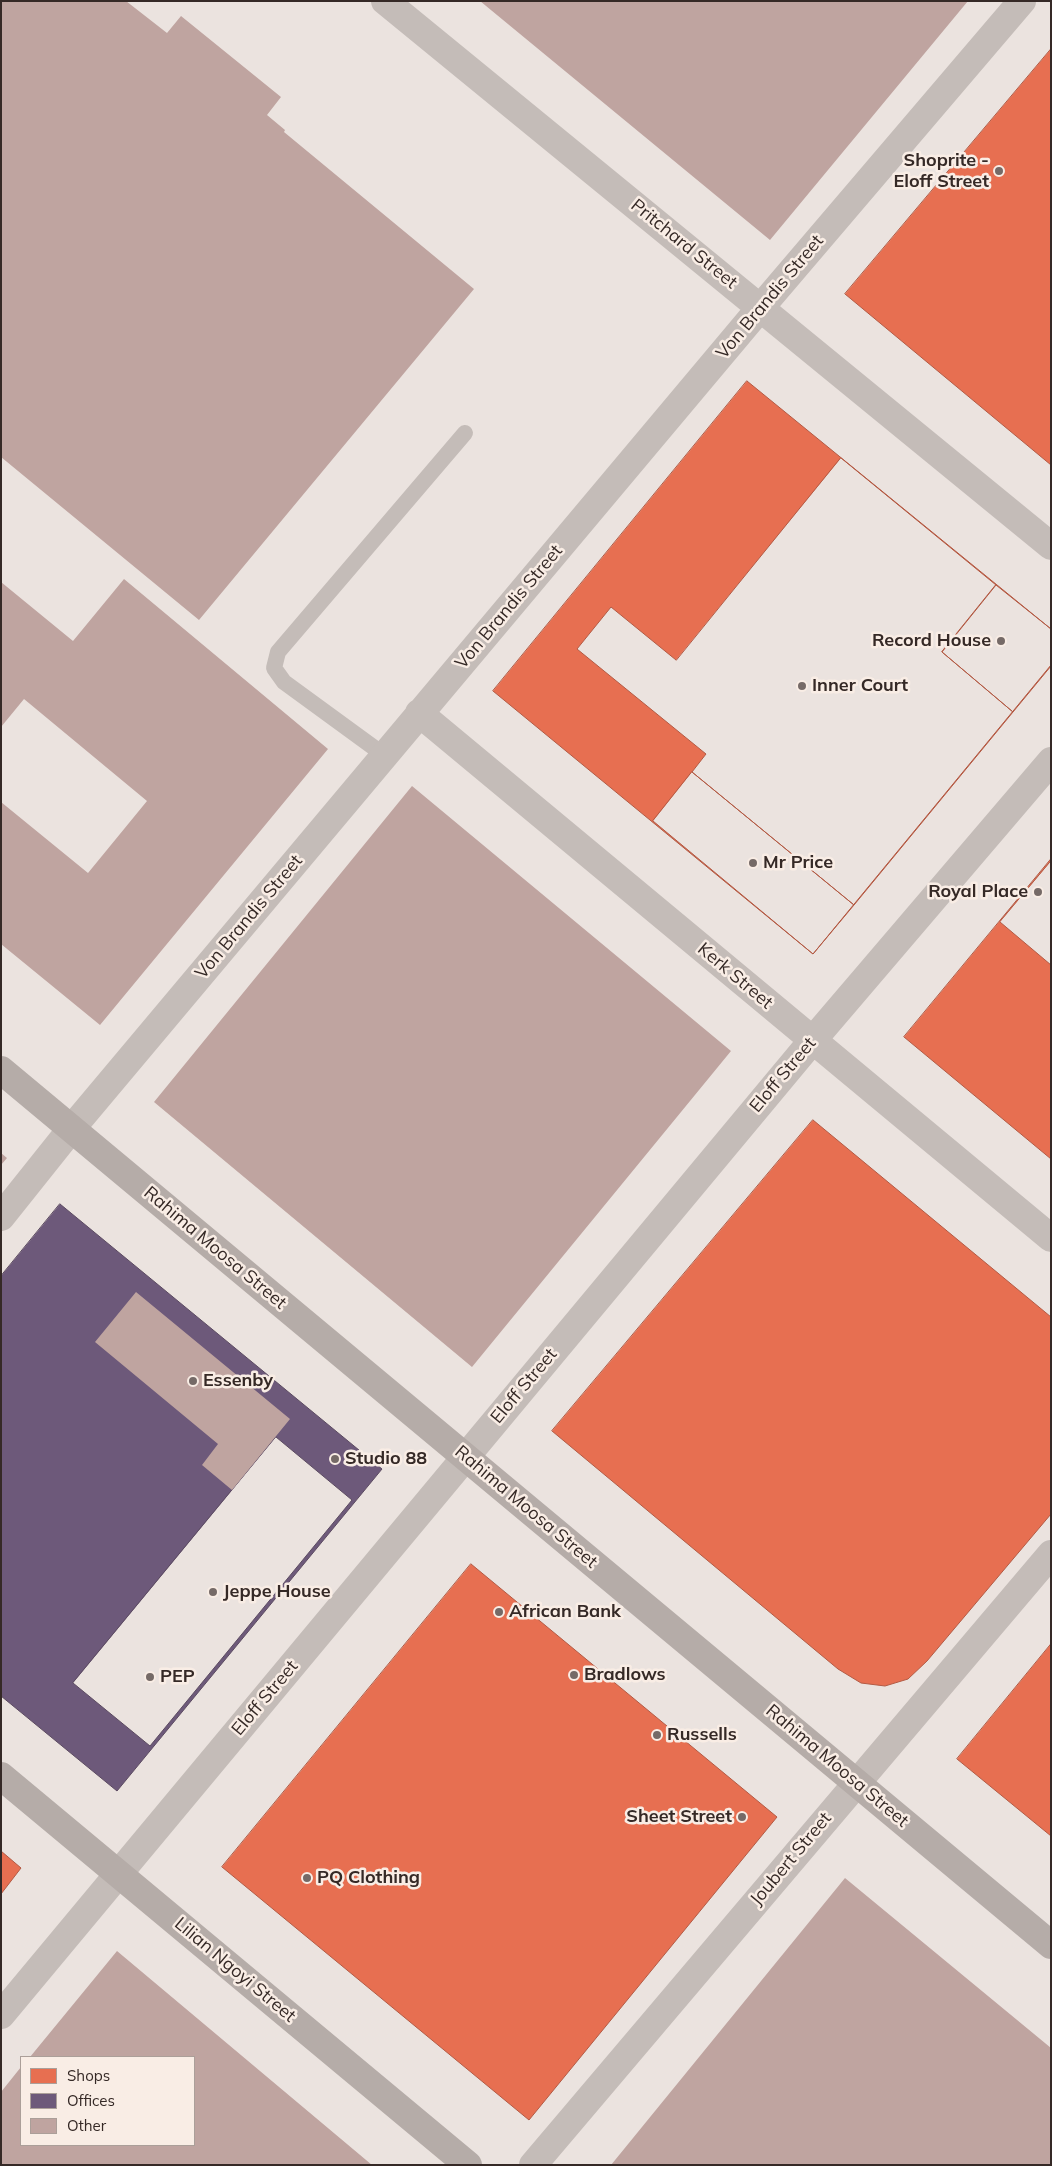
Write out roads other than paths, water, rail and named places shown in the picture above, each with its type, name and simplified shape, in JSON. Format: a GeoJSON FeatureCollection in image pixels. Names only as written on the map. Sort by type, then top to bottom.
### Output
{"type":"FeatureCollection","features":[{"type":"Feature","properties":{"kind":"street","name":"Pritchard Street"},"geometry":{"type":"LineString","coordinates":[[386,1],[1051,546]]}},
{"type":"Feature","properties":{"kind":"street","name":"Von Brandis Street"},"geometry":{"type":"LineString","coordinates":[[1,1217],[72,1128],[760,307],[1022,1]]}},
{"type":"Feature","properties":{"kind":"street","name":"Kerk Street"},"geometry":{"type":"LineString","coordinates":[[420,714],[1051,1238]]}},
{"type":"Feature","properties":{"kind":"street","name":"Eloff Street"},"geometry":{"type":"LineString","coordinates":[[1,2016],[812,1040],[1051,761]]}},
{"type":"Feature","properties":{"kind":"street","name":"Rahima Moosa Street"},"geometry":{"type":"LineString","coordinates":[[1,1070],[1051,1945]]}},
{"type":"Feature","properties":{"kind":"street","name":"Joubert Street"},"geometry":{"type":"LineString","coordinates":[[533,2165],[1051,1554]]}},
{"type":"Feature","properties":{"kind":"street","name":"Lilian Ngoyi Street"},"geometry":{"type":"LineString","coordinates":[[1,1776],[468,2165]]}},
{"type":"Feature","properties":{"kind":"lane"},"geometry":{"type":"LineString","coordinates":[[384,755],[284,682],[274,668],[278,652],[465,433]]}},
{"type":"Feature","properties":{"kind":"place","name":"Shoprite - Eloff Street"},"geometry":{"type":"Point","coordinates":[999,171]}},
{"type":"Feature","properties":{"kind":"place","name":"Record House"},"geometry":{"type":"Point","coordinates":[1001,641]}},
{"type":"Feature","properties":{"kind":"place","name":"Inner Court"},"geometry":{"type":"Point","coordinates":[802,686]}},
{"type":"Feature","properties":{"kind":"place","name":"Mr Price"},"geometry":{"type":"Point","coordinates":[753,863]}},
{"type":"Feature","properties":{"kind":"place","name":"Royal Place"},"geometry":{"type":"Point","coordinates":[1038,892]}},
{"type":"Feature","properties":{"kind":"place","name":"Essenby"},"geometry":{"type":"Point","coordinates":[193,1381]}},
{"type":"Feature","properties":{"kind":"place","name":"Studio 88"},"geometry":{"type":"Point","coordinates":[335,1459]}},
{"type":"Feature","properties":{"kind":"place","name":"Jeppe House"},"geometry":{"type":"Point","coordinates":[213,1592]}},
{"type":"Feature","properties":{"kind":"place","name":"African Bank"},"geometry":{"type":"Point","coordinates":[499,1612]}},
{"type":"Feature","properties":{"kind":"place","name":"Bradlows"},"geometry":{"type":"Point","coordinates":[574,1675]}},
{"type":"Feature","properties":{"kind":"place","name":"PEP"},"geometry":{"type":"Point","coordinates":[150,1677]}},
{"type":"Feature","properties":{"kind":"place","name":"Russells"},"geometry":{"type":"Point","coordinates":[657,1735]}},
{"type":"Feature","properties":{"kind":"place","name":"Sheet Street"},"geometry":{"type":"Point","coordinates":[742,1817]}},
{"type":"Feature","properties":{"kind":"place","name":"PQ Clothing"},"geometry":{"type":"Point","coordinates":[307,1878]}}]}
